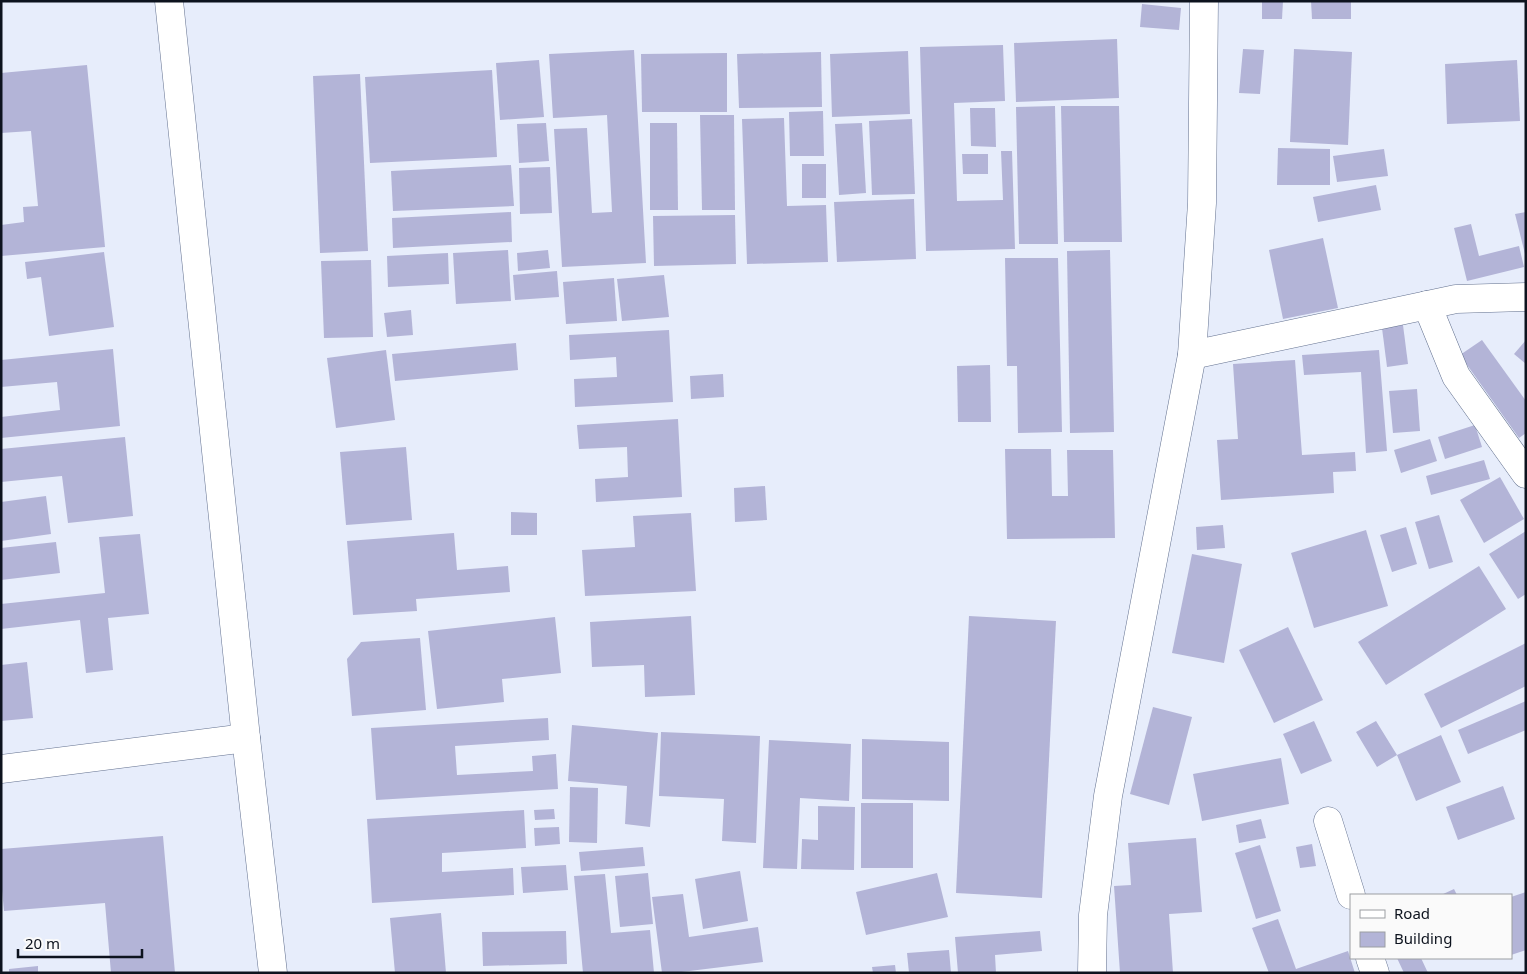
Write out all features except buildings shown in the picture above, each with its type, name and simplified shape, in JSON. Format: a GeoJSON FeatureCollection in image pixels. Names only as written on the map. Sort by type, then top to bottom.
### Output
{"type":"FeatureCollection","features":[{"type":"Feature","properties":{"kind":"street"},"geometry":{"type":"LineString","coordinates":[[168,1],[246,738],[273,973]]}},
{"type":"Feature","properties":{"kind":"street"},"geometry":{"type":"LineString","coordinates":[[1092,973],[1093,915],[1108,796],[1192,355],[1202,203],[1204,1]]}},
{"type":"Feature","properties":{"kind":"street"},"geometry":{"type":"LineString","coordinates":[[1192,355],[1456,299],[1526,297]]}},
{"type":"Feature","properties":{"kind":"street"},"geometry":{"type":"LineString","coordinates":[[1426,305],[1456,376],[1526,474]]}},
{"type":"Feature","properties":{"kind":"street"},"geometry":{"type":"LineString","coordinates":[[1,769],[246,738]]}},
{"type":"Feature","properties":{"kind":"street"},"geometry":{"type":"LineString","coordinates":[[1328,821],[1351,894]]}},
{"type":"Feature","properties":{"kind":"street"},"geometry":{"type":"LineString","coordinates":[[1370,959],[1375,973]]}}]}
